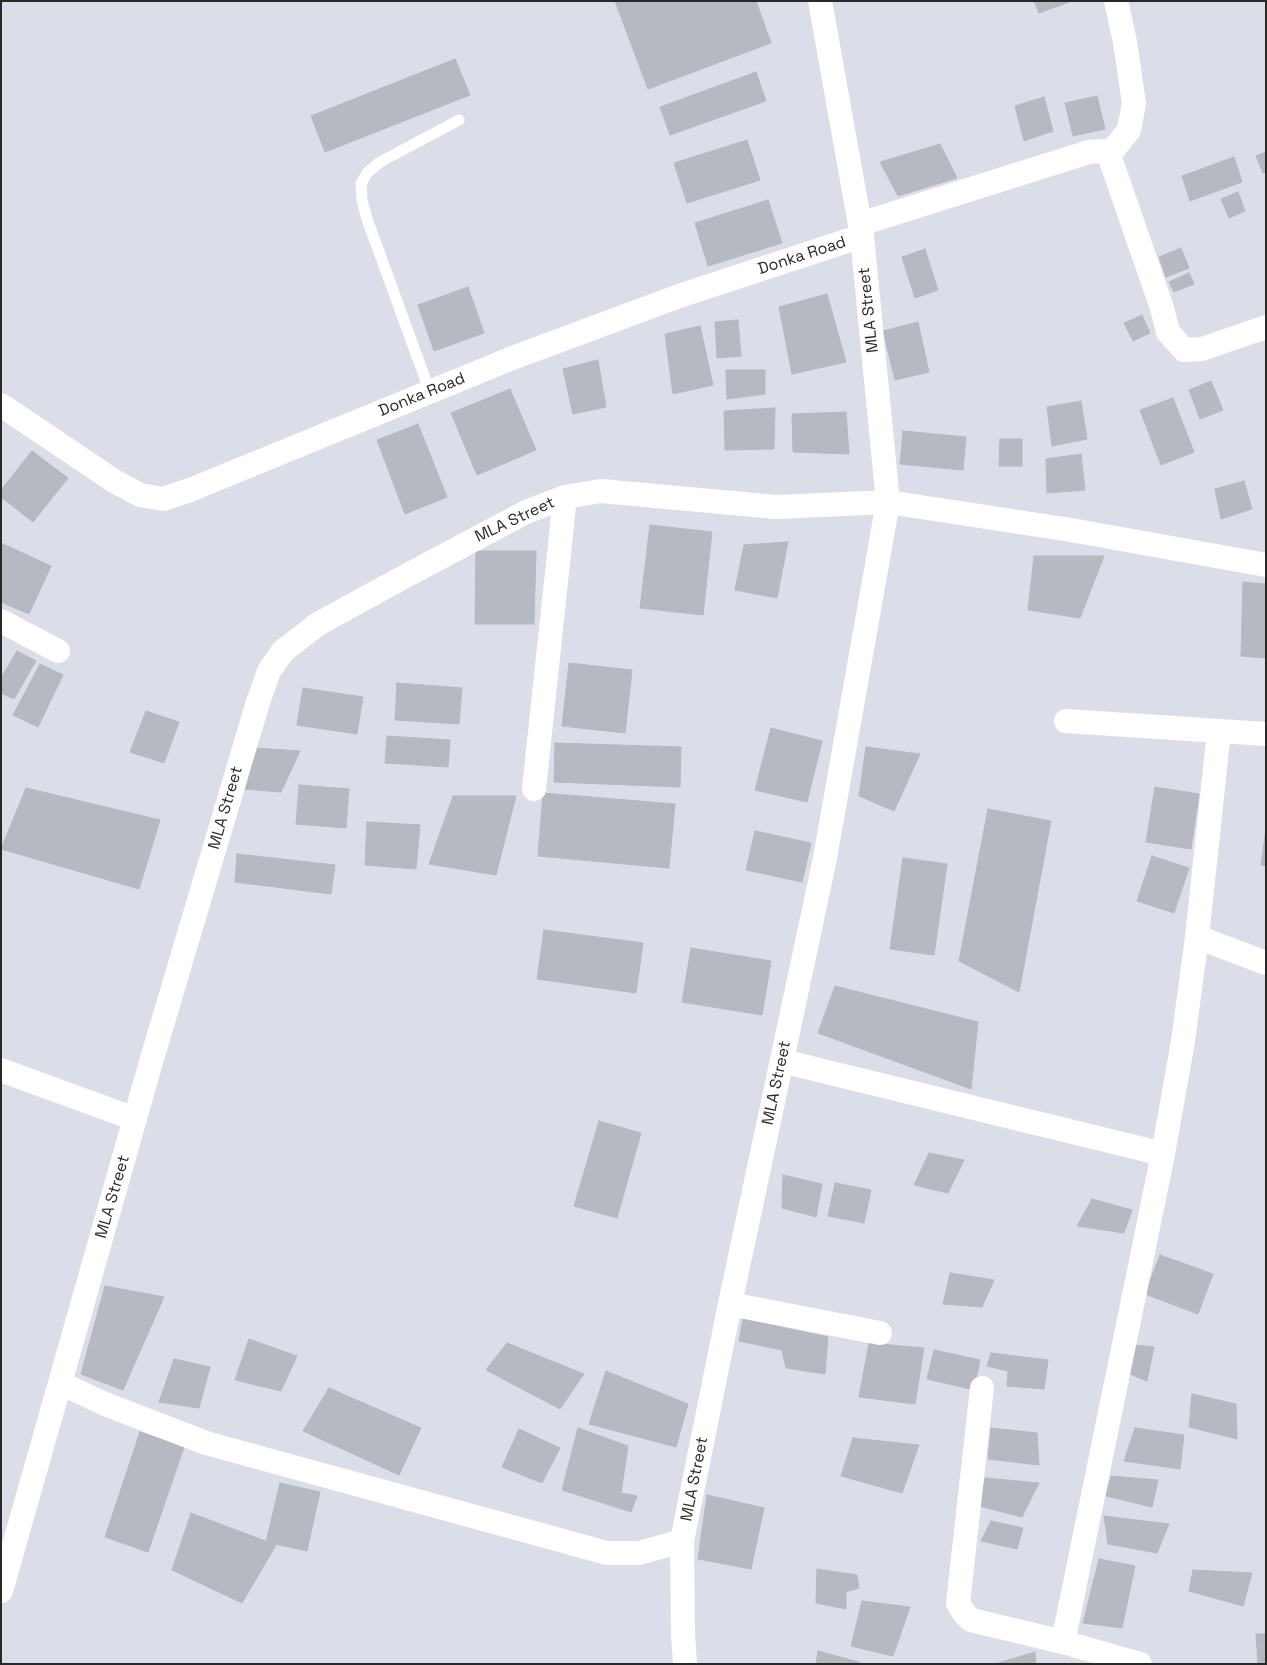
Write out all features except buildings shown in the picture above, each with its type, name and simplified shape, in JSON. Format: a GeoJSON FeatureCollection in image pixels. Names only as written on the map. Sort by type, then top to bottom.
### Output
{"type":"FeatureCollection","features":[{"type":"Feature","properties":{"kind":"street","name":"MLA Street"},"geometry":{"type":"LineString","coordinates":[[685,1664],[682,1541],[730,1304],[825,858],[888,502],[861,230],[820,1]]}},
{"type":"Feature","properties":{"kind":"street"},"geometry":{"type":"LineString","coordinates":[[1116,1],[1125,42],[1134,103],[1128,130],[1109,155],[1162,308],[1168,332],[1184,350],[1202,349],[1266,328]]}},
{"type":"Feature","properties":{"kind":"street","name":"Donka Road"},"geometry":{"type":"LineString","coordinates":[[1,404],[114,481],[140,494],[163,499],[190,490],[515,357],[682,295],[861,230],[1090,152],[1101,151],[1109,155]]}},
{"type":"Feature","properties":{"kind":"street","name":"MLA Street"},"geometry":{"type":"LineString","coordinates":[[1,1591],[135,1119],[258,702],[269,671],[283,651],[318,624],[402,578],[526,512],[565,497],[601,491],[776,507],[888,502]]}},
{"type":"Feature","properties":{"kind":"street"},"geometry":{"type":"LineString","coordinates":[[534,789],[565,497]]}},
{"type":"Feature","properties":{"kind":"street"},"geometry":{"type":"LineString","coordinates":[[888,502],[1071,530],[1266,565]]}},
{"type":"Feature","properties":{"kind":"street"},"geometry":{"type":"LineString","coordinates":[[1,621],[58,651]]}},
{"type":"Feature","properties":{"kind":"street"},"geometry":{"type":"LineString","coordinates":[[1066,721],[1266,734]]}},
{"type":"Feature","properties":{"kind":"street"},"geometry":{"type":"LineString","coordinates":[[1064,1642],[1164,1154],[1183,1041],[1197,937],[1219,731]]}},
{"type":"Feature","properties":{"kind":"street"},"geometry":{"type":"LineString","coordinates":[[1197,937],[1266,963]]}},
{"type":"Feature","properties":{"kind":"street"},"geometry":{"type":"LineString","coordinates":[[782,1062],[1164,1154]]}},
{"type":"Feature","properties":{"kind":"street"},"geometry":{"type":"LineString","coordinates":[[1,1070],[135,1119]]}},
{"type":"Feature","properties":{"kind":"street"},"geometry":{"type":"LineString","coordinates":[[730,1304],[880,1333]]}},
{"type":"Feature","properties":{"kind":"street"},"geometry":{"type":"LineString","coordinates":[[60,1383],[105,1404],[206,1443],[607,1553],[639,1554],[682,1541]]}},
{"type":"Feature","properties":{"kind":"street"},"geometry":{"type":"LineString","coordinates":[[982,1388],[958,1603],[971,1620],[1064,1642],[1140,1664]]}},
{"type":"Feature","properties":{"kind":"lane"},"geometry":{"type":"LineString","coordinates":[[430,392],[367,219],[362,200],[361,184],[367,173],[380,162],[459,120]]}}]}
